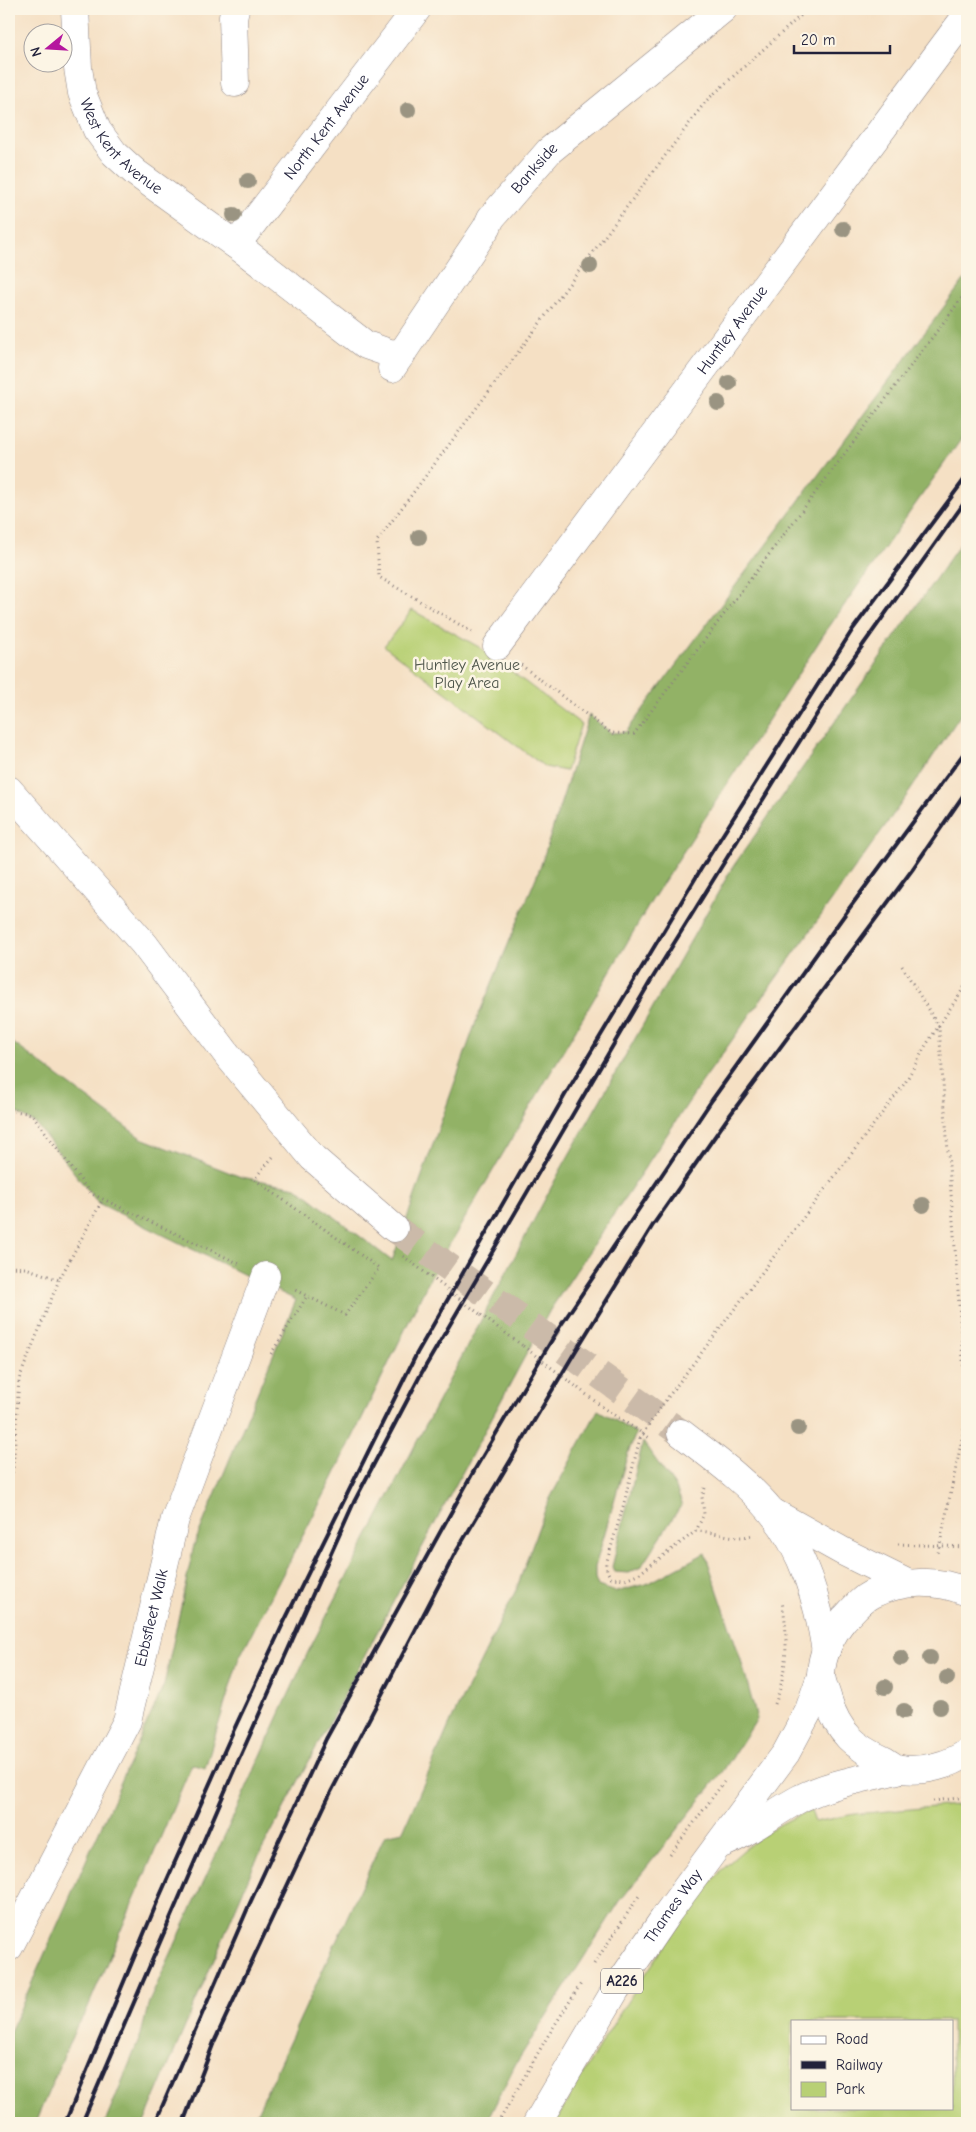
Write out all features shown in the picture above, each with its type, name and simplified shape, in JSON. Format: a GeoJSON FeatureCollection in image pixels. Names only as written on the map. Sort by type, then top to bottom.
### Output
{"type":"FeatureCollection","features":[{"type":"Feature","properties":{"kind":"street","name":"West Kent Avenue"},"geometry":{"type":"LineString","coordinates":[[75,9],[80,85],[87,110],[100,135],[114,153],[132,170],[236,245],[366,345],[383,352],[396,361]]}},
{"type":"Feature","properties":{"kind":"street"},"geometry":{"type":"LineString","coordinates":[[235,9],[235,83]]}},
{"type":"Feature","properties":{"kind":"street","name":"North Kent Avenue"},"geometry":{"type":"LineString","coordinates":[[236,245],[417,9]]}},
{"type":"Feature","properties":{"kind":"street","name":"Bankside"},"geometry":{"type":"LineString","coordinates":[[396,361],[487,227],[491,218],[549,151],[723,9]]}},
{"type":"Feature","properties":{"kind":"street","name":"Huntley Avenue"},"geometry":{"type":"LineString","coordinates":[[497,646],[967,15]]}},
{"type":"Feature","properties":{"kind":"street"},"geometry":{"type":"LineString","coordinates":[[9,790],[144,944],[229,1057],[313,1158],[397,1240]]}},
{"type":"Feature","properties":{"kind":"street","name":"Ebbsfleet Walk"},"geometry":{"type":"LineString","coordinates":[[9,1947],[126,1721],[175,1519],[266,1276]]}},
{"type":"Feature","properties":{"kind":"street"},"geometry":{"type":"LineString","coordinates":[[681,1433],[724,1467],[763,1520],[792,1542],[812,1587],[821,1622],[823,1664],[833,1716],[848,1738],[867,1753],[901,1769]]}},
{"type":"Feature","properties":{"kind":"street"},"geometry":{"type":"LineString","coordinates":[[763,1520],[919,1583],[955,1587],[967,1592]]}},
{"type":"Feature","properties":{"kind":"street","name":"Thames Way"},"geometry":{"type":"LineString","coordinates":[[537,2123],[616,1990],[667,1914],[786,1753],[806,1717],[834,1631],[871,1594],[919,1583]]}},
{"type":"Feature","properties":{"kind":"street","name":"Thames Way"},"geometry":{"type":"LineString","coordinates":[[719,1846],[744,1834],[770,1816],[802,1798],[830,1787],[901,1769],[935,1767],[967,1754]]}},
{"type":"Feature","properties":{"kind":"path"},"geometry":{"type":"LineString","coordinates":[[808,9],[706,101],[377,540],[378,577],[497,646],[611,732],[634,734],[967,291]]}},
{"type":"Feature","properties":{"kind":"path"},"geometry":{"type":"LineString","coordinates":[[902,966],[939,1027],[967,1416],[960,1454],[919,1583]]}},
{"type":"Feature","properties":{"kind":"path"},"geometry":{"type":"LineString","coordinates":[[708,1484],[703,1491],[702,1497],[704,1514],[696,1531],[640,1573],[625,1579],[611,1578],[606,1564],[623,1507],[640,1438],[668,1397],[905,1083],[926,1045],[967,983]]}},
{"type":"Feature","properties":{"kind":"path"},"geometry":{"type":"LineString","coordinates":[[9,1110],[32,1114],[90,1193],[345,1315],[379,1268],[254,1180],[273,1156],[281,1162]]}},
{"type":"Feature","properties":{"kind":"path"},"geometry":{"type":"LineString","coordinates":[[9,1482],[13,1472],[19,1379],[59,1280],[103,1199]]}},
{"type":"Feature","properties":{"kind":"path"},"geometry":{"type":"LineString","coordinates":[[397,1240],[447,1289],[578,1388]]}},
{"type":"Feature","properties":{"kind":"path"},"geometry":{"type":"LineString","coordinates":[[9,1267],[26,1268],[59,1280]]}},
{"type":"Feature","properties":{"kind":"path"},"geometry":{"type":"LineString","coordinates":[[696,1531],[711,1531],[738,1538],[757,1534],[763,1520]]}},
{"type":"Feature","properties":{"kind":"path"},"geometry":{"type":"LineString","coordinates":[[775,1708],[785,1655],[786,1632],[782,1601]]}},
{"type":"Feature","properties":{"kind":"green space"},"geometry":{"type":"Polygon","coordinates":[[[967,276],[967,431],[824,634],[652,900],[431,1276],[333,1478],[239,1658],[205,1768],[192,1764],[85,2014],[77,2025],[35,2123],[9,2123],[9,2034],[164,1685],[194,1545],[296,1300],[98,1203],[36,1124],[9,1108],[9,1040],[141,1138],[241,1177],[296,1187],[392,1261],[477,1019],[540,868],[589,715],[611,733],[626,732],[967,276]]]}},
{"type":"Feature","properties":{"kind":"green space"},"geometry":{"type":"Polygon","coordinates":[[[967,534],[967,705],[910,791],[700,1085],[550,1310],[254,1865],[144,2123],[105,2123],[141,2035],[149,2002],[308,1652],[561,1169],[732,868],[967,534]]]}},
{"type":"Feature","properties":{"kind":"green space","name":"Huntley Avenue Play Area"},"geometry":{"type":"Polygon","coordinates":[[[412,610],[479,647],[581,724],[566,771],[545,767],[384,646],[412,610]]]}},
{"type":"Feature","properties":{"kind":"green space"},"geometry":{"type":"Polygon","coordinates":[[[598,1410],[636,1433],[628,1453],[595,1567],[595,1578],[598,1586],[616,1592],[649,1583],[705,1553],[741,1660],[757,1719],[723,1771],[620,1901],[515,2065],[486,2123],[252,2123],[385,1835],[403,1831],[452,1719],[516,1590],[547,1504],[598,1410]]]}},
{"type":"Feature","properties":{"kind":"green space"},"geometry":{"type":"Polygon","coordinates":[[[643,1442],[676,1488],[682,1504],[641,1567],[628,1573],[615,1572],[612,1567],[643,1442]]]}},
{"type":"Feature","properties":{"kind":"green space"},"geometry":{"type":"Polygon","coordinates":[[[967,1804],[967,2123],[555,2123],[599,2046],[631,1996],[703,1892],[721,1871],[756,1840],[789,1820],[811,1811],[815,1822],[855,1814],[967,1804]]]}},
{"type":"Feature","properties":{"kind":"tunnel"},"geometry":{"type":"LineString","coordinates":[[394,1228],[681,1433]]}},
{"type":"Feature","properties":{"kind":"railway"},"geometry":{"type":"LineString","coordinates":[[65,2123],[158,1900],[231,1736],[282,1626],[417,1353],[565,1095],[701,869],[853,629],[967,476]]}},
{"type":"Feature","properties":{"kind":"railway"},"geometry":{"type":"LineString","coordinates":[[82,2123],[232,1775],[354,1502],[421,1374],[650,982],[777,777],[843,673],[967,499]]}},
{"type":"Feature","properties":{"kind":"railway"},"geometry":{"type":"LineString","coordinates":[[155,2123],[250,1903],[326,1739],[475,1469],[559,1328],[712,1100],[848,910],[967,749]]}},
{"type":"Feature","properties":{"kind":"railway"},"geometry":{"type":"LineString","coordinates":[[183,2123],[214,2042],[331,1792],[456,1552],[653,1225],[727,1119],[912,870],[967,790]]}}]}
